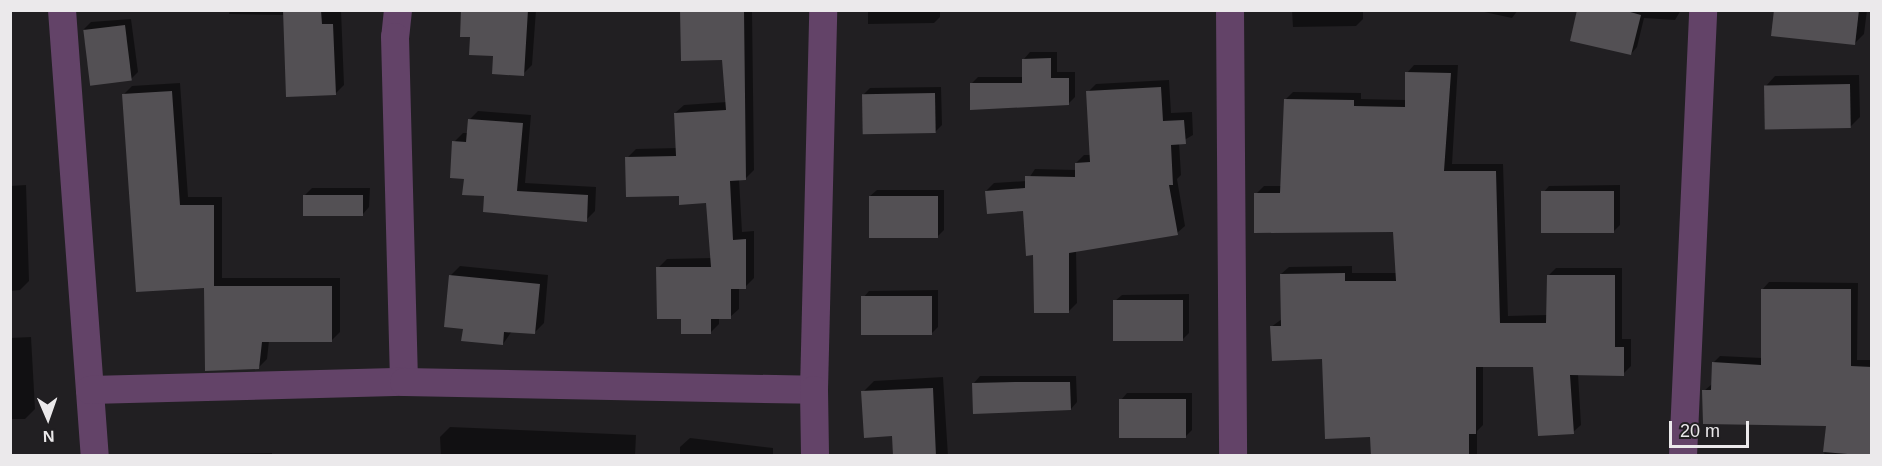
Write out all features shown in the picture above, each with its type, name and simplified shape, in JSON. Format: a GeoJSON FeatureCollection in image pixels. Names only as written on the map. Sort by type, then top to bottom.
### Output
{"type":"FeatureCollection","features":[{"type":"Feature","properties":{"kind":"street"},"geometry":{"type":"LineString","coordinates":[[62,10],[95,456]]}},
{"type":"Feature","properties":{"kind":"street"},"geometry":{"type":"LineString","coordinates":[[398,10],[395,37],[404,382]]}},
{"type":"Feature","properties":{"kind":"street"},"geometry":{"type":"LineString","coordinates":[[815,456],[813,390],[823,10]]}},
{"type":"Feature","properties":{"kind":"street"},"geometry":{"type":"LineString","coordinates":[[1230,10],[1233,456]]}},
{"type":"Feature","properties":{"kind":"street"},"geometry":{"type":"LineString","coordinates":[[1683,456],[1703,10]]}},
{"type":"Feature","properties":{"kind":"street"},"geometry":{"type":"LineString","coordinates":[[90,390],[404,382],[813,390]]}},
{"type":"Feature","properties":{"kind":"building"},"geometry":{"type":"Polygon","coordinates":[[[283,10],[321,10],[322,24],[333,24],[336,95],[286,97],[283,10]]]}},
{"type":"Feature","properties":{"kind":"building"},"geometry":{"type":"Polygon","coordinates":[[[461,10],[528,10],[524,76],[492,74],[493,56],[469,55],[470,37],[460,37],[461,10]]]}},
{"type":"Feature","properties":{"kind":"building"},"geometry":{"type":"Polygon","coordinates":[[[680,10],[744,10],[746,180],[730,181],[733,240],[746,239],[746,289],[731,289],[731,319],[711,319],[711,334],[681,334],[681,319],[657,319],[656,267],[711,267],[706,203],[679,205],[679,196],[626,197],[625,157],[676,156],[674,113],[726,110],[722,60],[681,61],[680,10]]]}},
{"type":"Feature","properties":{"kind":"building"},"geometry":{"type":"Polygon","coordinates":[[[1577,10],[1623,10],[1641,15],[1631,55],[1570,41],[1577,10]]]}},
{"type":"Feature","properties":{"kind":"building"},"geometry":{"type":"Polygon","coordinates":[[[1774,10],[1859,10],[1855,45],[1771,36],[1774,10]]]}},
{"type":"Feature","properties":{"kind":"building"},"geometry":{"type":"Polygon","coordinates":[[[125,25],[132,81],[90,86],[83,30],[125,25]]]}},
{"type":"Feature","properties":{"kind":"building"},"geometry":{"type":"Polygon","coordinates":[[[1051,58],[1051,78],[1069,78],[1069,105],[970,110],[970,83],[1022,83],[1022,59],[1051,58]]]}},
{"type":"Feature","properties":{"kind":"building"},"geometry":{"type":"Polygon","coordinates":[[[1405,72],[1451,73],[1444,171],[1496,171],[1500,323],[1546,323],[1547,275],[1615,275],[1615,347],[1624,347],[1624,376],[1570,375],[1574,434],[1538,436],[1533,367],[1476,367],[1476,434],[1469,434],[1469,456],[1371,456],[1370,437],[1325,439],[1322,359],[1272,361],[1270,326],[1281,326],[1280,274],[1345,273],[1345,281],[1396,281],[1393,232],[1254,233],[1254,193],[1280,193],[1284,99],[1354,100],[1354,106],[1405,107],[1405,72]]]}},
{"type":"Feature","properties":{"kind":"building"},"geometry":{"type":"Polygon","coordinates":[[[1850,84],[1851,128],[1765,129],[1764,86],[1850,84]]]}},
{"type":"Feature","properties":{"kind":"building"},"geometry":{"type":"Polygon","coordinates":[[[1161,87],[1163,121],[1184,120],[1186,144],[1171,145],[1173,185],[1169,185],[1178,235],[1069,253],[1069,313],[1034,313],[1033,255],[1026,256],[1023,211],[987,214],[985,191],[1025,188],[1025,176],[1075,177],[1075,163],[1090,162],[1086,91],[1161,87]]]}},
{"type":"Feature","properties":{"kind":"building"},"geometry":{"type":"Polygon","coordinates":[[[172,91],[180,205],[214,205],[214,286],[332,286],[332,342],[262,342],[259,369],[205,371],[204,288],[136,292],[122,94],[172,91]]]}},
{"type":"Feature","properties":{"kind":"building"},"geometry":{"type":"Polygon","coordinates":[[[935,93],[936,133],[863,134],[862,94],[935,93]]]}},
{"type":"Feature","properties":{"kind":"building"},"geometry":{"type":"Polygon","coordinates":[[[468,119],[523,123],[517,191],[588,195],[587,222],[483,212],[484,196],[462,195],[464,179],[450,178],[452,141],[466,142],[468,119]]]}},
{"type":"Feature","properties":{"kind":"building"},"geometry":{"type":"Polygon","coordinates":[[[1541,191],[1614,191],[1614,233],[1541,233],[1541,191]]]}},
{"type":"Feature","properties":{"kind":"building"},"geometry":{"type":"Polygon","coordinates":[[[303,195],[363,195],[363,216],[303,216],[303,195]]]}},
{"type":"Feature","properties":{"kind":"building"},"geometry":{"type":"Polygon","coordinates":[[[869,196],[938,196],[938,238],[869,238],[869,196]]]}},
{"type":"Feature","properties":{"kind":"building"},"geometry":{"type":"Polygon","coordinates":[[[449,275],[540,284],[535,334],[504,332],[503,345],[461,341],[463,329],[444,327],[449,275]]]}},
{"type":"Feature","properties":{"kind":"building"},"geometry":{"type":"Polygon","coordinates":[[[1761,289],[1851,289],[1851,366],[1872,367],[1872,456],[1823,452],[1826,426],[1703,424],[1702,390],[1711,390],[1712,362],[1761,365],[1761,289]]]}},
{"type":"Feature","properties":{"kind":"building"},"geometry":{"type":"Polygon","coordinates":[[[861,296],[932,296],[932,335],[861,335],[861,296]]]}},
{"type":"Feature","properties":{"kind":"building"},"geometry":{"type":"Polygon","coordinates":[[[1113,300],[1183,300],[1183,341],[1113,341],[1113,300]]]}},
{"type":"Feature","properties":{"kind":"building"},"geometry":{"type":"Polygon","coordinates":[[[1070,382],[1071,410],[973,414],[972,383],[1070,382]]]}},
{"type":"Feature","properties":{"kind":"building"},"geometry":{"type":"Polygon","coordinates":[[[933,388],[936,456],[893,456],[892,436],[864,438],[861,391],[933,388]]]}},
{"type":"Feature","properties":{"kind":"building"},"geometry":{"type":"Polygon","coordinates":[[[1119,399],[1186,399],[1186,438],[1119,438],[1119,399]]]}}]}
